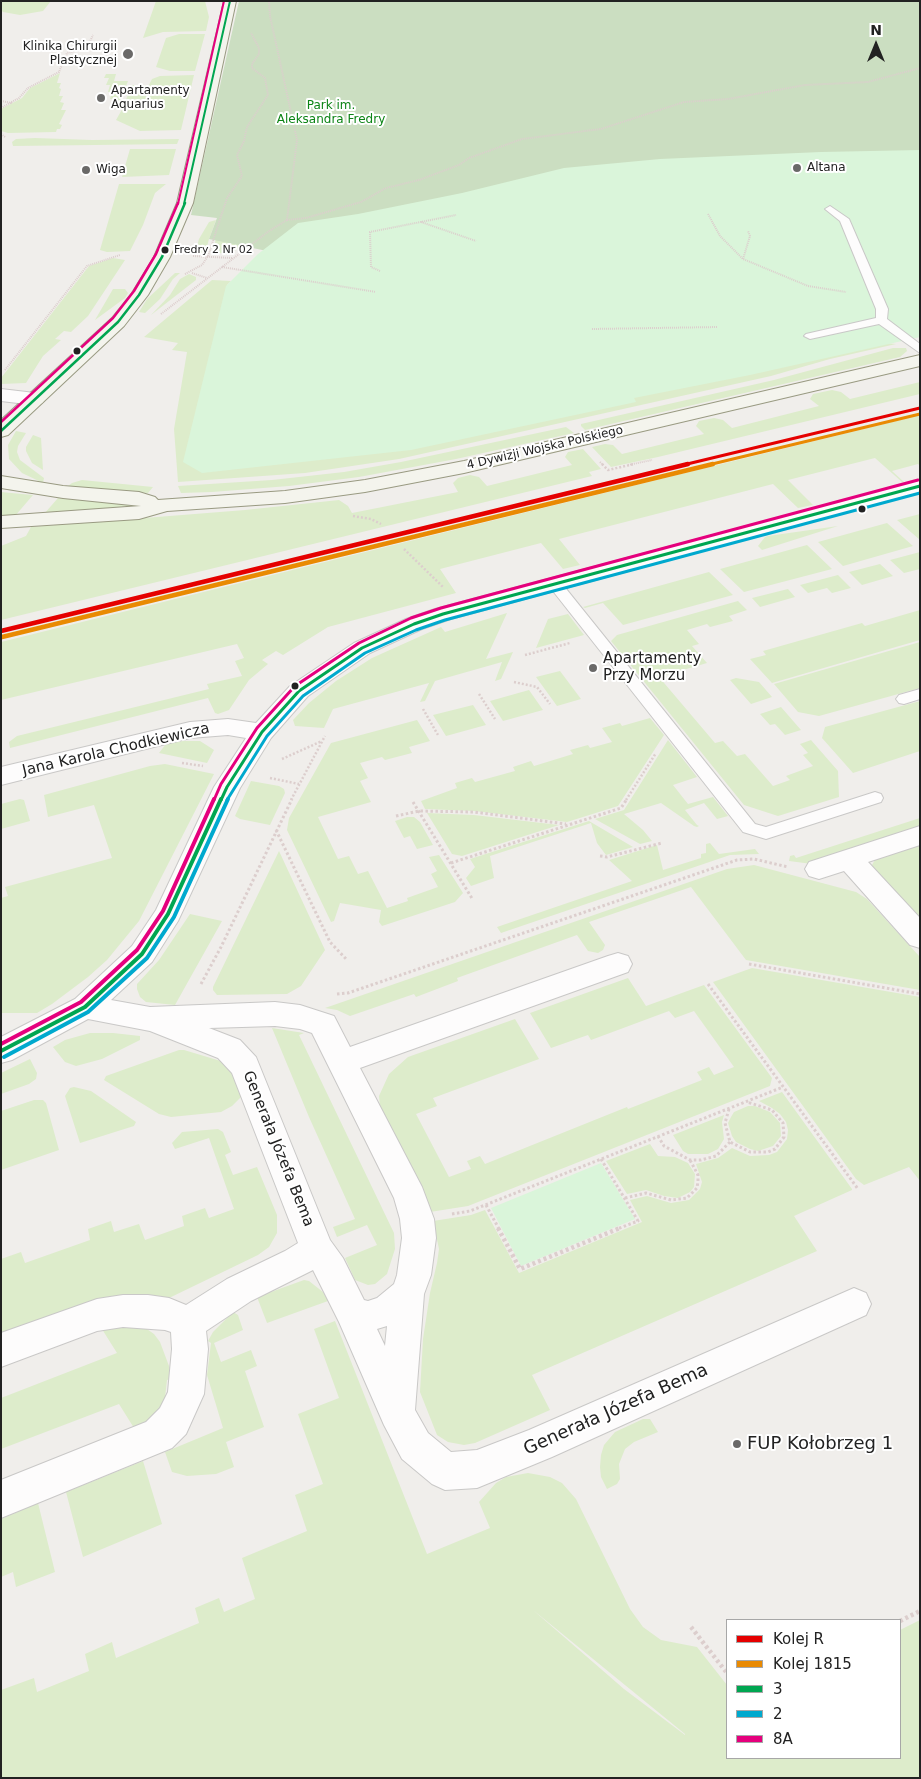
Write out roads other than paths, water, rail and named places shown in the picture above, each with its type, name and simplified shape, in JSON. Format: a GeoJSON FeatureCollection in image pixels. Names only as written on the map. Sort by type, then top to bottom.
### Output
{"type":"FeatureCollection","features":[{"type":"Feature","properties":{"kind":"street"},"geometry":{"type":"LineString","coordinates":[[1,431],[128,311],[153,272],[176,230],[185,202],[230,1]]}},
{"type":"Feature","properties":{"kind":"street","name":"4 Dywizji Wojska Polskiego"},"geometry":{"type":"LineString","coordinates":[[4,522],[139,513],[165,505],[285,496],[365,486],[464,467],[920,360]]}},
{"type":"Feature","properties":{"kind":"street"},"geometry":{"type":"LineString","coordinates":[[1,395],[35,399]]}},
{"type":"Feature","properties":{"kind":"street","name":"4 Dywizji Wojska Polskiego"},"geometry":{"type":"LineString","coordinates":[[1,473],[38,489]]}},
{"type":"Feature","properties":{"kind":"street","name":"4 Dywizji Wojska Polskiego"},"geometry":{"type":"LineString","coordinates":[[1,482],[38,489],[139,498],[165,505]]}},
{"type":"Feature","properties":{"kind":"street"},"geometry":{"type":"LineString","coordinates":[[1,1052],[85,1007],[142,954],[157,933],[227,787],[262,732],[299,691],[319,676],[381,638],[443,614],[920,486]]}},
{"type":"Feature","properties":{"kind":"street","name":"Jana Karola Chodkiewicza"},"geometry":{"type":"LineString","coordinates":[[1,776],[190,730],[228,726],[262,732]]}},
{"type":"Feature","properties":{"kind":"street"},"geometry":{"type":"LineString","coordinates":[[819,868],[920,835]]}},
{"type":"Feature","properties":{"kind":"street"},"geometry":{"type":"LineString","coordinates":[[849,859],[920,936]]}},
{"type":"Feature","properties":{"kind":"street"},"geometry":{"type":"LineString","coordinates":[[342,1062],[618,964]]}},
{"type":"Feature","properties":{"kind":"street","name":"Generała Józefa Bema"},"geometry":{"type":"LineString","coordinates":[[85,1007],[150,1019],[181,1029],[229,1049],[245,1066],[317,1249],[331,1269],[353,1314],[397,1413],[415,1446],[445,1471],[477,1469],[539,1444],[854,1304]]}},
{"type":"Feature","properties":{"kind":"street","name":"Generała Józefa Bema"},"geometry":{"type":"LineString","coordinates":[[150,1019],[266,1015],[300,1017],[323,1024],[410,1197],[417,1219],[418,1255],[414,1275],[407,1294],[397,1413]]}},
{"type":"Feature","properties":{"kind":"street"},"geometry":{"type":"LineString","coordinates":[[188,1323],[240,1290],[297,1262],[317,1249]]}},
{"type":"Feature","properties":{"kind":"street"},"geometry":{"type":"LineString","coordinates":[[353,1314],[368,1317],[389,1309],[407,1294]]}},
{"type":"Feature","properties":{"kind":"street"},"geometry":{"type":"LineString","coordinates":[[1,1350],[97,1315],[123,1311],[148,1311],[169,1314],[188,1323]]}},
{"type":"Feature","properties":{"kind":"street"},"geometry":{"type":"LineString","coordinates":[[1,1500],[159,1435],[173,1421],[186,1394],[190,1349],[188,1323]]}},
{"type":"Feature","properties":{"kind":"lane"},"geometry":{"type":"LineString","coordinates":[[830,209],[844,219],[882,309],[881,320]]}},
{"type":"Feature","properties":{"kind":"lane"},"geometry":{"type":"LineString","coordinates":[[810,336],[881,320]]}},
{"type":"Feature","properties":{"kind":"lane"},"geometry":{"type":"LineString","coordinates":[[881,320],[920,350]]}},
{"type":"Feature","properties":{"kind":"lane"},"geometry":{"type":"LineString","coordinates":[[554,584],[749,828],[766,832],[875,798]]}},
{"type":"Feature","properties":{"kind":"lane"},"geometry":{"type":"LineString","coordinates":[[904,699],[920,694]]}},
{"type":"Feature","properties":{"kind":"rail line","name":"R"},"geometry":{"type":"LineString","coordinates":[[1,631],[920,408]]}},
{"type":"Feature","properties":{"kind":"rail line","name":"1815"},"geometry":{"type":"LineString","coordinates":[[2,637],[920,414]]}},
{"type":"Feature","properties":{"kind":"place","name":"Klinika Chirurgii Plastycznej"},"geometry":{"type":"Point","coordinates":[128,54]}},
{"type":"Feature","properties":{"kind":"place","name":"Apartamenty Aquarius"},"geometry":{"type":"Point","coordinates":[101,98]}},
{"type":"Feature","properties":{"kind":"place","name":"Altana"},"geometry":{"type":"Point","coordinates":[797,168]}},
{"type":"Feature","properties":{"kind":"place","name":"Wiga"},"geometry":{"type":"Point","coordinates":[86,170]}},
{"type":"Feature","properties":{"kind":"place","name":"Fredry 2 Nr 02"},"geometry":{"type":"Point","coordinates":[165,250]}},
{"type":"Feature","properties":{"kind":"place","name":"Apartamenty Przy Morzu"},"geometry":{"type":"Point","coordinates":[593,668]}},
{"type":"Feature","properties":{"kind":"place","name":"FUP Kołobrzeg 1"},"geometry":{"type":"Point","coordinates":[737,1444]}},
{"type":"Feature","properties":{"kind":"park label","name":"Park im. Aleksandra Fredry"},"geometry":{"type":"Point","coordinates":[331,113]}}]}
